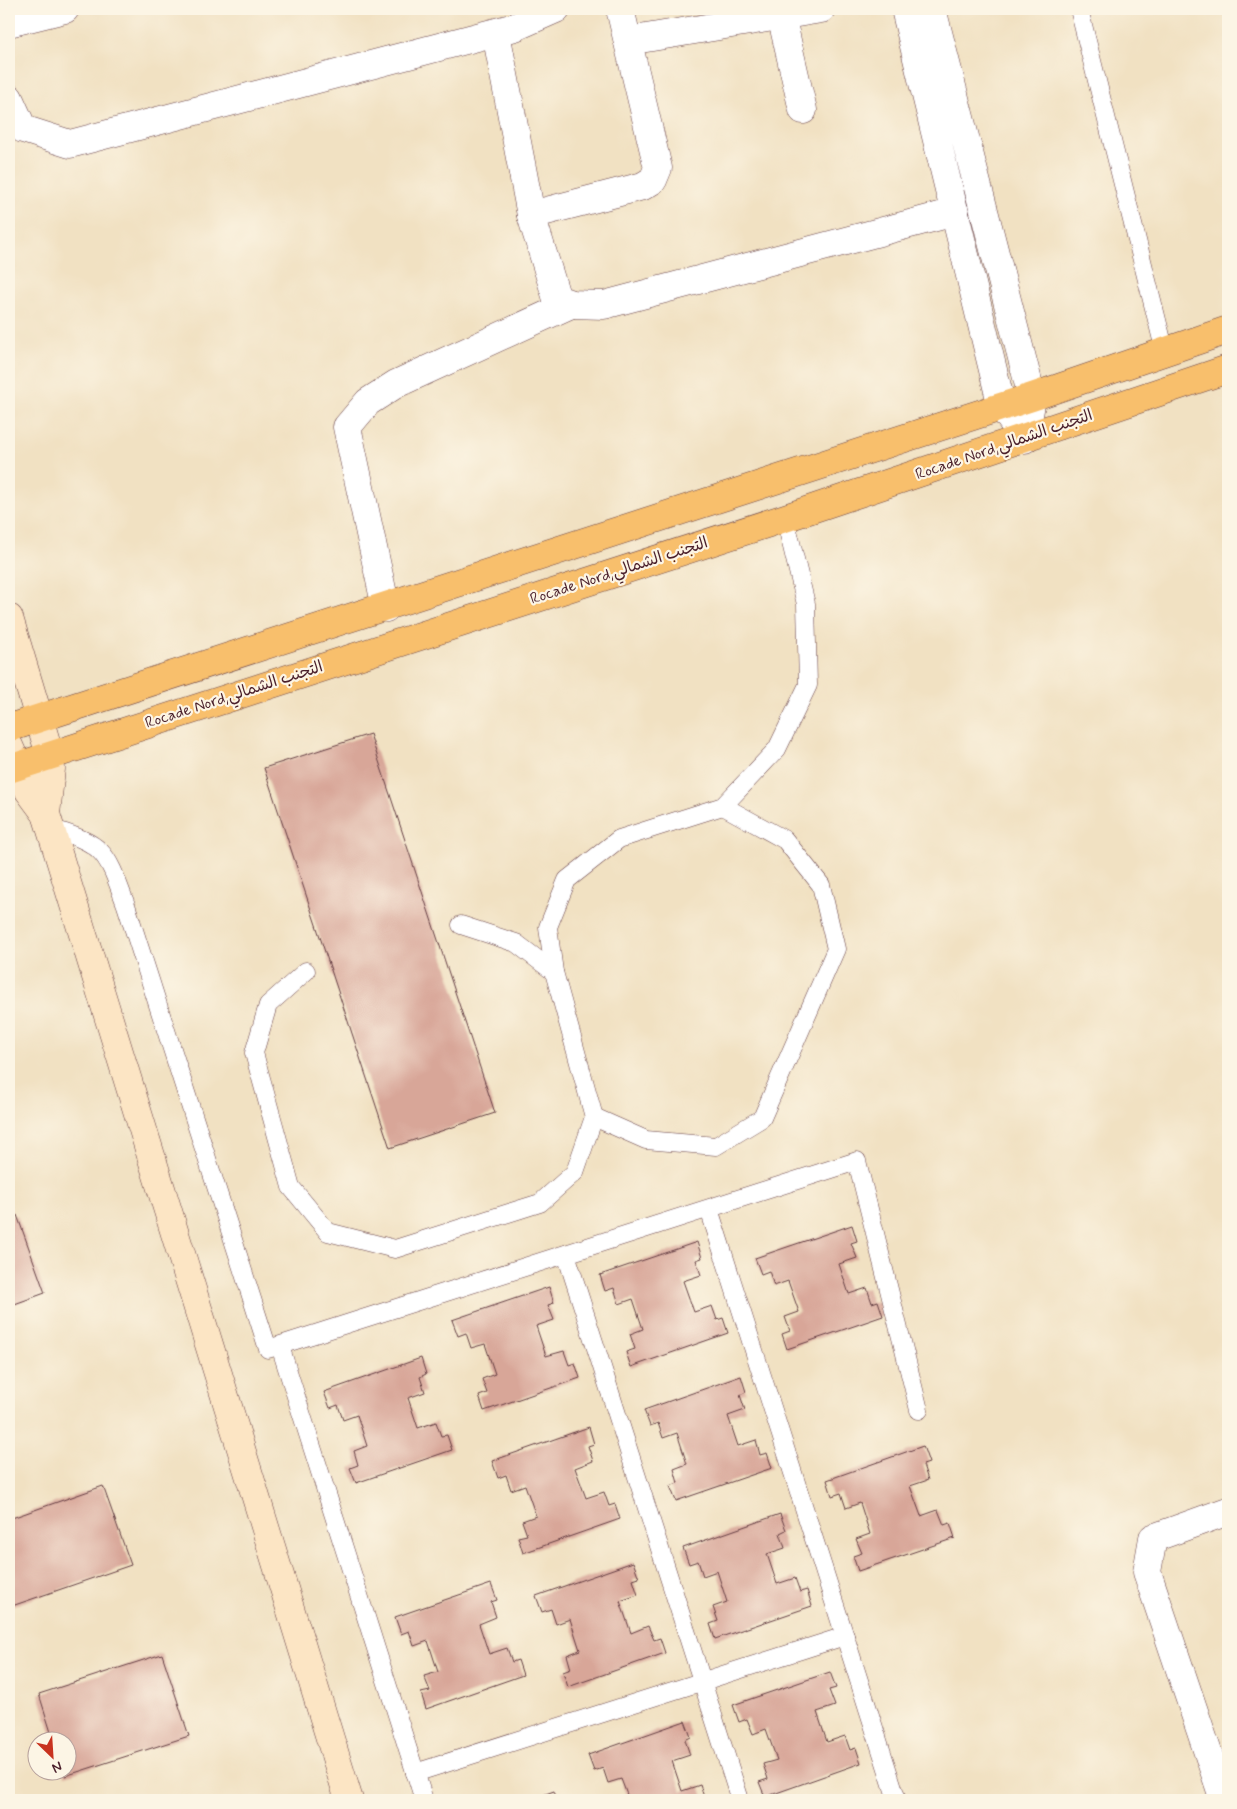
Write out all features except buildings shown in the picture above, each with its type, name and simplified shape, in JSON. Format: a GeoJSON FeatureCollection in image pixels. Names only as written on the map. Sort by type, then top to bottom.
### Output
{"type":"FeatureCollection","features":[{"type":"Feature","properties":{"kind":"main road"},"geometry":{"type":"LineString","coordinates":[[9,728],[386,608],[1002,407],[1228,330]]}},
{"type":"Feature","properties":{"kind":"main road","name":"Rocade Nord,التجنب الشمالي"},"geometry":{"type":"LineString","coordinates":[[12,761],[50,755],[785,518],[1025,439],[1228,369]]}},
{"type":"Feature","properties":{"kind":"street"},"geometry":{"type":"LineString","coordinates":[[9,23],[65,9]]}},
{"type":"Feature","properties":{"kind":"street"},"geometry":{"type":"LineString","coordinates":[[9,98],[23,129],[70,144],[556,9]]}},
{"type":"Feature","properties":{"kind":"street"},"geometry":{"type":"LineString","coordinates":[[531,214],[643,186],[653,180],[658,168],[620,9]]}},
{"type":"Feature","properties":{"kind":"street"},"geometry":{"type":"LineString","coordinates":[[628,41],[821,9]]}},
{"type":"Feature","properties":{"kind":"street"},"geometry":{"type":"LineString","coordinates":[[905,9],[1002,407],[1025,439]]}},
{"type":"Feature","properties":{"kind":"street"},"geometry":{"type":"LineString","coordinates":[[932,9],[1032,397],[1025,439]]}},
{"type":"Feature","properties":{"kind":"street"},"geometry":{"type":"LineString","coordinates":[[781,15],[803,110]]}},
{"type":"Feature","properties":{"kind":"street"},"geometry":{"type":"LineString","coordinates":[[507,23],[531,214],[557,299],[571,304],[604,305],[955,212]]}},
{"type":"Feature","properties":{"kind":"street"},"geometry":{"type":"LineString","coordinates":[[386,608],[347,427],[368,402],[396,384],[571,304]]}},
{"type":"Feature","properties":{"kind":"street"},"geometry":{"type":"LineString","coordinates":[[9,618],[50,755],[48,821]]}},
{"type":"Feature","properties":{"kind":"street"},"geometry":{"type":"LineString","coordinates":[[12,761],[48,821],[349,1800]]}},
{"type":"Feature","properties":{"kind":"street"},"geometry":{"type":"LineString","coordinates":[[1224,1800],[1147,1572],[1153,1538],[1228,1511]]}},
{"type":"Feature","properties":{"kind":"lane"},"geometry":{"type":"LineString","coordinates":[[1079,9],[1165,352]]}},
{"type":"Feature","properties":{"kind":"lane"},"geometry":{"type":"LineString","coordinates":[[306,971],[268,1005],[254,1053],[291,1188],[328,1232],[395,1249],[540,1203],[575,1172],[594,1117],[554,972],[548,927],[567,880],[619,839],[723,806],[777,749],[808,685],[806,604],[785,518]]}},
{"type":"Feature","properties":{"kind":"lane"},"geometry":{"type":"LineString","coordinates":[[594,1117],[646,1140],[716,1146],[762,1118],[836,949],[821,885],[785,840],[723,806]]}},
{"type":"Feature","properties":{"kind":"lane"},"geometry":{"type":"LineString","coordinates":[[48,821],[92,843],[100,850],[114,874],[126,905],[268,1349],[857,1161],[919,1410]]}},
{"type":"Feature","properties":{"kind":"lane"},"geometry":{"type":"LineString","coordinates":[[461,925],[516,943],[554,972]]}},
{"type":"Feature","properties":{"kind":"lane"},"geometry":{"type":"LineString","coordinates":[[709,1209],[897,1800]]}},
{"type":"Feature","properties":{"kind":"lane"},"geometry":{"type":"LineString","coordinates":[[566,1254],[740,1800]]}},
{"type":"Feature","properties":{"kind":"lane"},"geometry":{"type":"LineString","coordinates":[[280,1346],[424,1800]]}},
{"type":"Feature","properties":{"kind":"lane"},"geometry":{"type":"LineString","coordinates":[[415,1773],[844,1636]]}}]}
